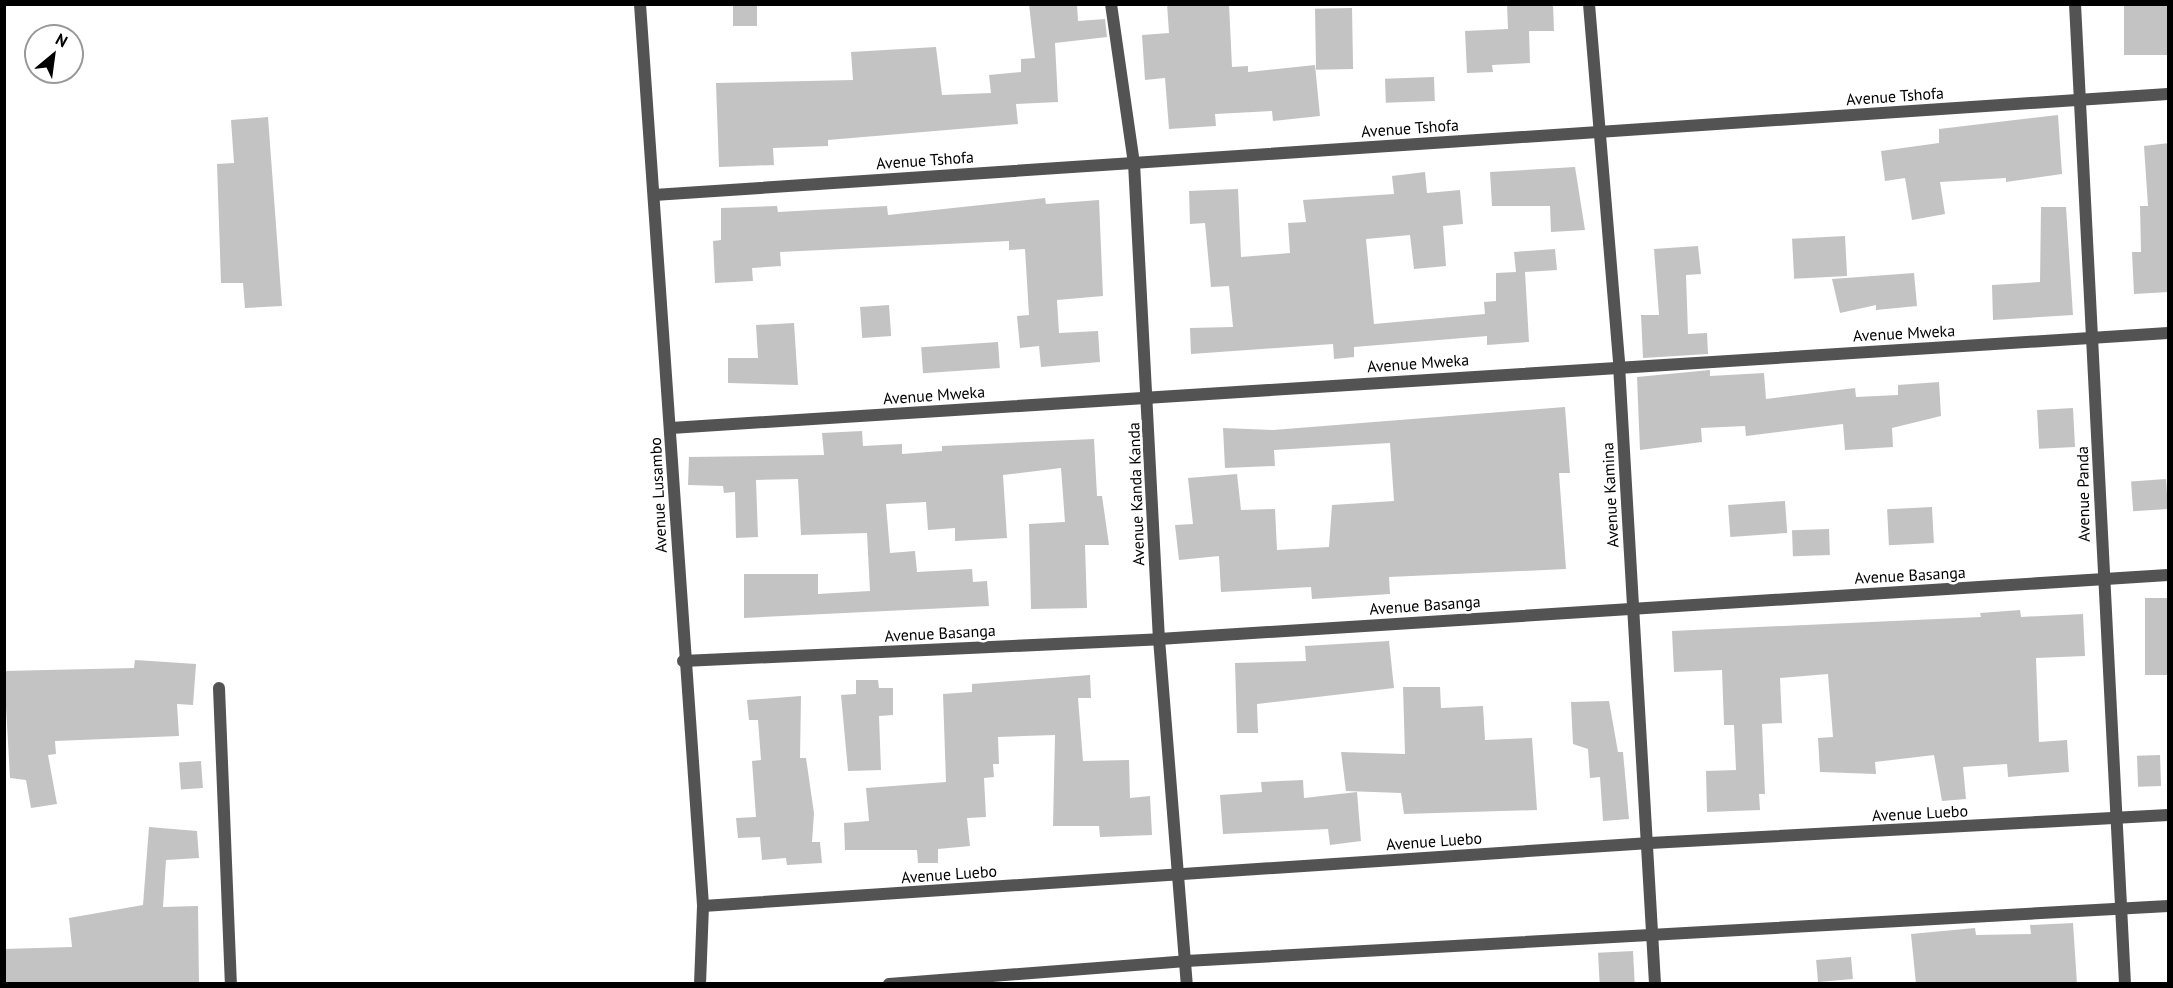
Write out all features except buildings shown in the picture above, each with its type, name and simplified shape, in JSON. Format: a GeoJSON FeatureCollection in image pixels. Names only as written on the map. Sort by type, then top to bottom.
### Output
{"type":"FeatureCollection","features":[{"type":"Feature","properties":{"kind":"street","name":"Avenue Lusambo"},"geometry":{"type":"LineString","coordinates":[[640,4],[671,428],[683,661],[703,906],[700,984]]}},
{"type":"Feature","properties":{"kind":"street","name":"Avenue Kanda Kanda"},"geometry":{"type":"LineString","coordinates":[[1111,4],[1134,163],[1149,398],[1159,639],[1187,984]]}},
{"type":"Feature","properties":{"kind":"street","name":"Avenue Kamina"},"geometry":{"type":"LineString","coordinates":[[1589,4],[1619,365],[1632,608],[1650,843],[1655,984]]}},
{"type":"Feature","properties":{"kind":"street","name":"Avenue Panda"},"geometry":{"type":"LineString","coordinates":[[2075,4],[2096,338],[2101,580],[2125,984]]}},
{"type":"Feature","properties":{"kind":"street","name":"Avenue Tshofa"},"geometry":{"type":"LineString","coordinates":[[654,195],[2169,94]]}},
{"type":"Feature","properties":{"kind":"street","name":"Avenue Mweka"},"geometry":{"type":"LineString","coordinates":[[671,428],[1619,365],[2169,333]]}},
{"type":"Feature","properties":{"kind":"street","name":"Avenue Basanga"},"geometry":{"type":"LineString","coordinates":[[683,661],[1159,639],[2169,575]]}},
{"type":"Feature","properties":{"kind":"street"},"geometry":{"type":"LineString","coordinates":[[219,688],[231,984]]}},
{"type":"Feature","properties":{"kind":"street","name":"Avenue Luebo"},"geometry":{"type":"LineString","coordinates":[[703,906],[1650,843],[2169,815]]}},
{"type":"Feature","properties":{"kind":"street"},"geometry":{"type":"LineString","coordinates":[[889,984],[1186,961],[2169,906]]}}]}
